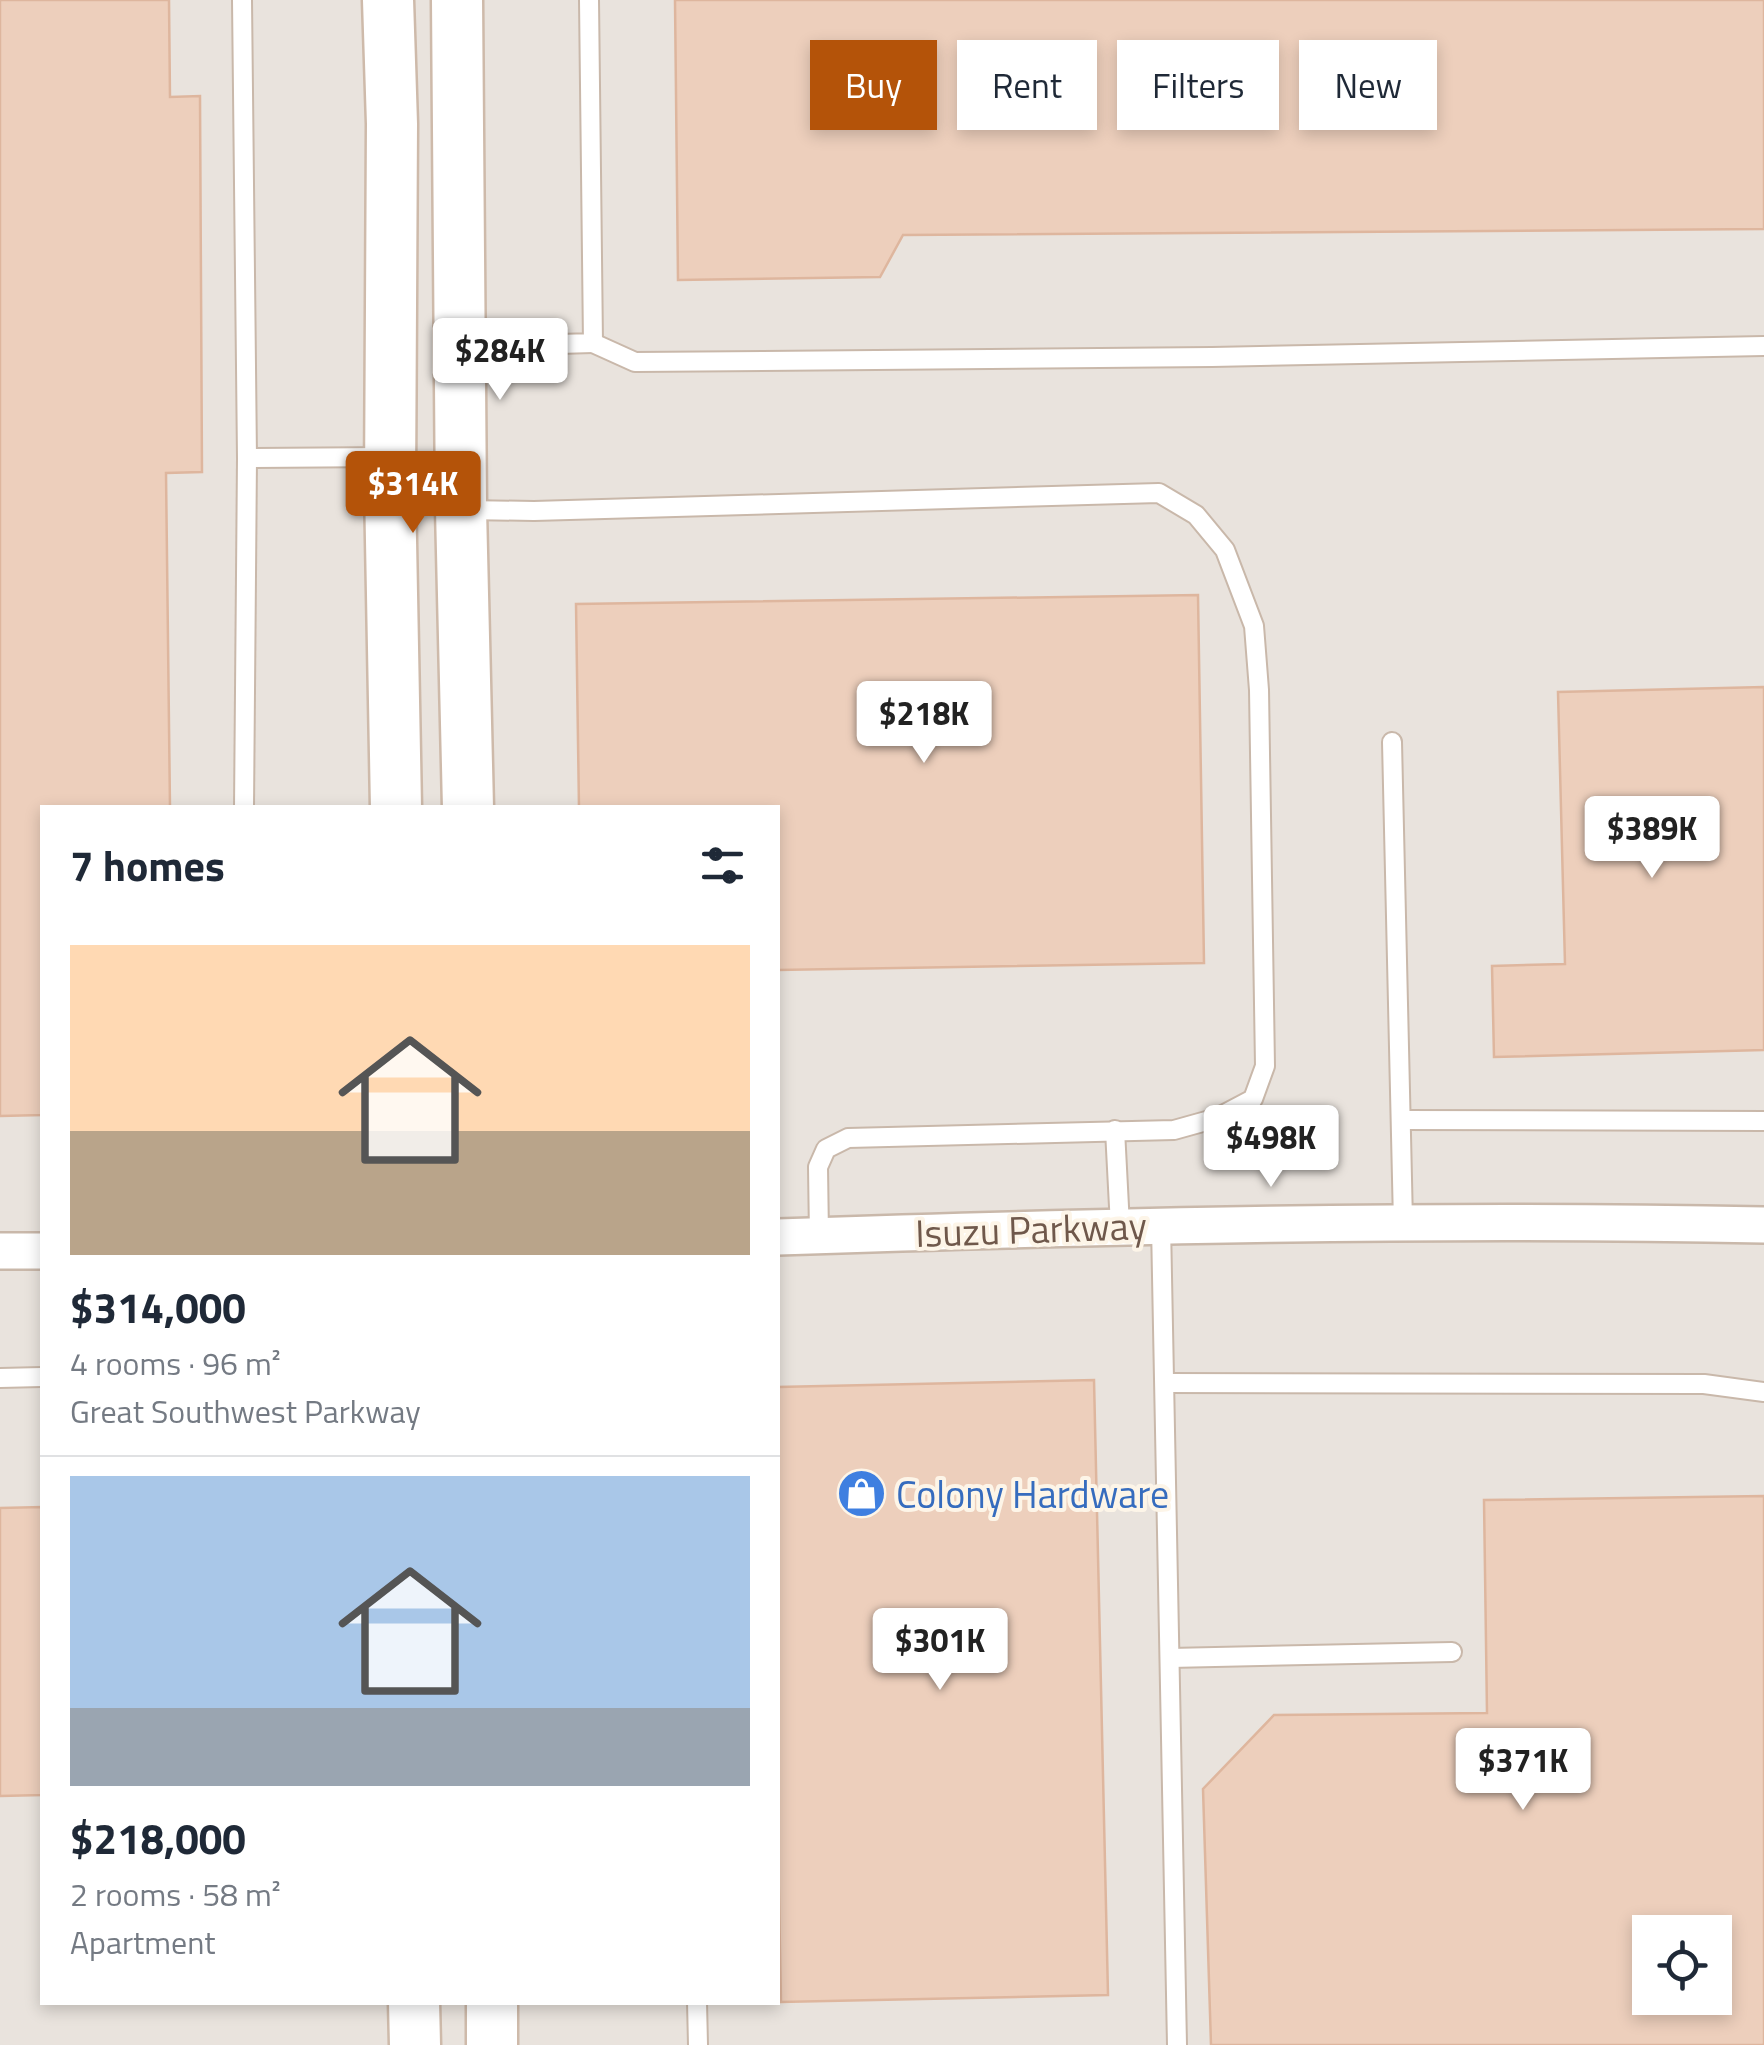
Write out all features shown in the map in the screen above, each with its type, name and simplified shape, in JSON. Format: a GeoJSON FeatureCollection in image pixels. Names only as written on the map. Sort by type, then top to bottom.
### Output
{"type":"FeatureCollection","features":[{"type":"Feature","properties":{"kind":"street"},"geometry":{"type":"LineString","coordinates":[[388,0],[396,805]]}},
{"type":"Feature","properties":{"kind":"street"},"geometry":{"type":"LineString","coordinates":[[456,0],[468,805]]}},
{"type":"Feature","properties":{"kind":"street"},"geometry":{"type":"LineString","coordinates":[[390,347],[459,347]]}},
{"type":"Feature","properties":{"kind":"street"},"geometry":{"type":"LineString","coordinates":[[390,472],[461,510]]}},
{"type":"Feature","properties":{"kind":"street","name":"Isuzu Parkway"},"geometry":{"type":"LineString","coordinates":[[780,1237],[1404,1222],[1764,1226]]}},
{"type":"Feature","properties":{"kind":"street"},"geometry":{"type":"LineString","coordinates":[[0,1251],[40,1251]]}},
{"type":"Feature","properties":{"kind":"street"},"geometry":{"type":"LineString","coordinates":[[414,2005],[415,2045]]}},
{"type":"Feature","properties":{"kind":"street"},"geometry":{"type":"LineString","coordinates":[[492,2005],[492,2045]]}},
{"type":"Feature","properties":{"kind":"lane"},"geometry":{"type":"LineString","coordinates":[[242,0],[247,458],[244,805]]}},
{"type":"Feature","properties":{"kind":"lane"},"geometry":{"type":"LineString","coordinates":[[589,0],[593,343]]}},
{"type":"Feature","properties":{"kind":"lane"},"geometry":{"type":"LineString","coordinates":[[459,347],[593,343],[635,362],[1764,346]]}},
{"type":"Feature","properties":{"kind":"lane"},"geometry":{"type":"LineString","coordinates":[[247,458],[390,472]]}},
{"type":"Feature","properties":{"kind":"lane"},"geometry":{"type":"LineString","coordinates":[[461,510],[534,512],[1160,494],[1196,515],[1225,550],[1254,626],[1260,690],[1265,1066],[1254,1100],[1217,1118],[1174,1130],[848,1138],[826,1149],[818,1166],[819,1236]]}},
{"type":"Feature","properties":{"kind":"lane"},"geometry":{"type":"LineString","coordinates":[[1392,742],[1404,1222]]}},
{"type":"Feature","properties":{"kind":"lane"},"geometry":{"type":"LineString","coordinates":[[1401,1120],[1764,1121]]}},
{"type":"Feature","properties":{"kind":"lane"},"geometry":{"type":"LineString","coordinates":[[1115,1130],[1120,1226]]}},
{"type":"Feature","properties":{"kind":"lane"},"geometry":{"type":"LineString","coordinates":[[1161,1225],[1177,2045]]}},
{"type":"Feature","properties":{"kind":"lane"},"geometry":{"type":"LineString","coordinates":[[0,1378],[40,1377]]}},
{"type":"Feature","properties":{"kind":"lane"},"geometry":{"type":"LineString","coordinates":[[1164,1383],[1704,1384],[1764,1392]]}},
{"type":"Feature","properties":{"kind":"lane"},"geometry":{"type":"LineString","coordinates":[[1170,1658],[1452,1652]]}},
{"type":"Feature","properties":{"kind":"lane"},"geometry":{"type":"LineString","coordinates":[[697,2005],[698,2045]]}},
{"type":"Feature","properties":{"kind":"shaded area"},"geometry":{"type":"Polygon","coordinates":[[[0,0],[1764,0],[1764,2045],[0,2045],[0,0]]]}},
{"type":"Feature","properties":{"kind":"building"},"geometry":{"type":"Polygon","coordinates":[[[0,0],[169,0],[170,97],[200,96],[202,472],[166,473],[170,805],[40,805],[40,1115],[0,1116],[0,0]]]}},
{"type":"Feature","properties":{"kind":"building"},"geometry":{"type":"Polygon","coordinates":[[[675,0],[1764,0],[1764,229],[903,235],[880,277],[678,280],[675,0]]]}},
{"type":"Feature","properties":{"kind":"building"},"geometry":{"type":"Polygon","coordinates":[[[1198,595],[1204,963],[780,970],[780,805],[579,805],[576,604],[1198,595]]]}},
{"type":"Feature","properties":{"kind":"building"},"geometry":{"type":"Polygon","coordinates":[[[1764,687],[1764,1050],[1494,1057],[1492,966],[1565,964],[1558,692],[1764,687]]]}},
{"type":"Feature","properties":{"kind":"building"},"geometry":{"type":"Polygon","coordinates":[[[1094,1380],[1108,1995],[781,2002],[780,1387],[1094,1380]]]}},
{"type":"Feature","properties":{"kind":"building"},"geometry":{"type":"Polygon","coordinates":[[[1764,1496],[1764,2045],[1211,2045],[1203,1789],[1274,1715],[1487,1713],[1484,1500],[1764,1496]]]}},
{"type":"Feature","properties":{"kind":"building"},"geometry":{"type":"Polygon","coordinates":[[[40,1507],[40,1795],[0,1796],[0,1508],[40,1507]]]}},
{"type":"Feature","properties":{"kind":"place","name":"Colony Hardware"},"geometry":{"type":"Point","coordinates":[861,1494]}}]}
